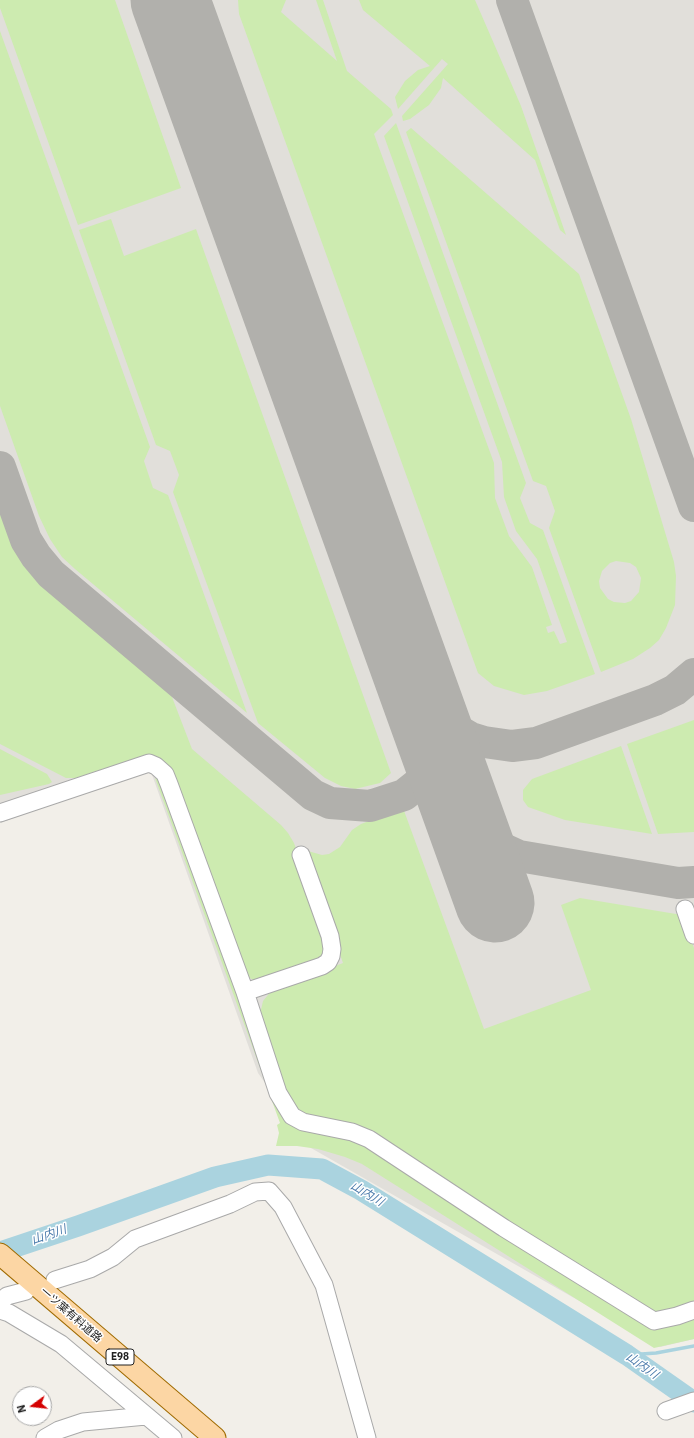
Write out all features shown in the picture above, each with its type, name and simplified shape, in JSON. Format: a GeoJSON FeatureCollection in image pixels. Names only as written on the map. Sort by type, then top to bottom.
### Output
{"type":"FeatureCollection","features":[{"type":"Feature","properties":{"kind":"main road","name":"一ツ葉有料道路"},"geometry":{"type":"LineString","coordinates":[[0,1254],[25,1283],[215,1438]]}},
{"type":"Feature","properties":{"kind":"street"},"geometry":{"type":"LineString","coordinates":[[0,813],[149,763],[156,766],[164,774],[169,784],[245,992],[278,1093],[292,1116],[303,1122],[352,1132],[369,1139],[504,1228],[654,1321],[677,1316],[694,1310]]}},
{"type":"Feature","properties":{"kind":"street"},"geometry":{"type":"LineString","coordinates":[[245,992],[322,966],[328,962],[331,956],[332,949],[330,936],[301,855]]}},
{"type":"Feature","properties":{"kind":"street"},"geometry":{"type":"LineString","coordinates":[[685,909],[694,935]]}},
{"type":"Feature","properties":{"kind":"street"},"geometry":{"type":"LineString","coordinates":[[55,1280],[90,1269],[114,1258],[135,1239],[230,1204],[255,1192],[270,1191],[283,1207],[324,1285],[367,1438]]}},
{"type":"Feature","properties":{"kind":"street"},"geometry":{"type":"LineString","coordinates":[[0,1302],[25,1283]]}},
{"type":"Feature","properties":{"kind":"street"},"geometry":{"type":"LineString","coordinates":[[0,1310],[9,1313],[61,1344],[173,1438]]}},
{"type":"Feature","properties":{"kind":"street"},"geometry":{"type":"LineString","coordinates":[[666,1411],[694,1401]]}},
{"type":"Feature","properties":{"kind":"street"},"geometry":{"type":"LineString","coordinates":[[45,1438],[59,1430],[83,1422],[146,1416]]}},
{"type":"Feature","properties":{"kind":"shaded area"},"geometry":{"type":"Polygon","coordinates":[[[0,0],[694,0],[694,1339],[660,1347],[311,1148],[258,1073],[150,769],[0,823],[0,0]]]}},
{"type":"Feature","properties":{"kind":"green space"},"geometry":{"type":"Polygon","coordinates":[[[0,0],[115,0],[181,188],[78,225],[0,8],[0,0]]]}},
{"type":"Feature","properties":{"kind":"green space"},"geometry":{"type":"Polygon","coordinates":[[[238,0],[286,0],[281,12],[337,61],[316,0],[323,0],[347,71],[391,109],[393,115],[374,134],[494,463],[495,498],[509,536],[532,567],[552,625],[546,627],[548,633],[554,631],[560,644],[567,642],[537,559],[516,531],[504,497],[502,462],[384,136],[396,123],[526,483],[520,498],[530,523],[543,530],[595,674],[547,691],[524,695],[494,686],[478,673],[239,14],[238,0]]]}},
{"type":"Feature","properties":{"kind":"green space"},"geometry":{"type":"Polygon","coordinates":[[[359,0],[475,0],[521,106],[566,235],[560,230],[535,160],[443,78],[441,88],[429,105],[410,119],[403,121],[402,116],[448,64],[442,59],[398,109],[395,97],[405,81],[418,70],[430,66],[363,10],[359,0]]]}},
{"type":"Feature","properties":{"kind":"green space"},"geometry":{"type":"Polygon","coordinates":[[[0,31],[150,447],[144,461],[153,488],[168,495],[247,713],[62,557],[50,539],[39,516],[0,406],[0,31]]]}},
{"type":"Feature","properties":{"kind":"green space"},"geometry":{"type":"Polygon","coordinates":[[[411,128],[579,274],[631,419],[674,562],[676,576],[675,605],[666,628],[659,640],[633,659],[601,672],[549,528],[555,511],[546,486],[533,481],[406,132],[411,128]],[[616,561],[610,563],[602,571],[599,581],[600,588],[608,599],[614,602],[625,603],[631,601],[639,592],[641,578],[636,567],[630,563],[616,561]]]}},
{"type":"Feature","properties":{"kind":"green space"},"geometry":{"type":"Polygon","coordinates":[[[111,219],[124,256],[196,229],[391,773],[380,783],[355,789],[341,786],[325,778],[258,723],[173,492],[179,475],[170,451],[156,445],[79,230],[111,219]]]}},
{"type":"Feature","properties":{"kind":"green space"},"geometry":{"type":"Polygon","coordinates":[[[0,499],[18,547],[36,575],[163,685],[172,697],[192,749],[281,825],[288,833],[294,843],[325,932],[325,948],[318,962],[261,984],[248,977],[170,768],[166,763],[153,756],[144,757],[76,778],[66,778],[0,744],[0,499]]]}},
{"type":"Feature","properties":{"kind":"green space"},"geometry":{"type":"Polygon","coordinates":[[[694,720],[694,832],[658,834],[627,744],[694,720]]]}},
{"type":"Feature","properties":{"kind":"green space"},"geometry":{"type":"Polygon","coordinates":[[[621,746],[652,834],[565,820],[528,807],[523,800],[523,790],[532,779],[621,746]]]}},
{"type":"Feature","properties":{"kind":"green space"},"geometry":{"type":"Polygon","coordinates":[[[0,749],[47,774],[52,782],[49,784],[0,795],[0,749]]]}},
{"type":"Feature","properties":{"kind":"green space"},"geometry":{"type":"Polygon","coordinates":[[[155,778],[160,780],[279,1104],[349,1134],[642,1319],[694,1314],[694,1339],[654,1348],[362,1164],[318,1149],[297,1146],[276,1146],[279,1133],[277,1125],[280,1123],[155,778]]]}},
{"type":"Feature","properties":{"kind":"green space"},"geometry":{"type":"Polygon","coordinates":[[[403,808],[484,1029],[591,990],[561,905],[580,898],[682,915],[694,948],[694,1304],[675,1311],[651,1313],[378,1137],[304,1118],[290,1102],[260,1014],[263,1001],[272,990],[343,963],[305,854],[308,851],[322,855],[329,854],[340,847],[352,830],[361,824],[403,808]]]}},
{"type":"Feature","properties":{"kind":"waterway","name":"山内川"},"geometry":{"type":"LineString","coordinates":[[0,1252],[215,1177],[268,1165],[322,1169],[361,1190],[627,1355],[694,1402]]}},
{"type":"Feature","properties":{"kind":"waterway"},"geometry":{"type":"LineString","coordinates":[[627,1355],[656,1353],[694,1346]]}},
{"type":"Feature","properties":{"kind":"taxiway"},"geometry":{"type":"LineString","coordinates":[[184,0],[184,28],[189,53]]}},
{"type":"Feature","properties":{"kind":"taxiway"},"geometry":{"type":"LineString","coordinates":[[512,0],[694,506]]}},
{"type":"Feature","properties":{"kind":"taxiway"},"geometry":{"type":"LineString","coordinates":[[0,467],[26,540],[36,556],[51,574],[313,795],[330,803],[370,806],[404,795],[424,779],[429,769],[434,744],[433,730]]}},
{"type":"Feature","properties":{"kind":"taxiway"},"geometry":{"type":"LineString","coordinates":[[415,684],[436,713],[459,731],[471,738],[484,742],[512,746],[536,743],[655,700],[675,690],[694,674]]}},
{"type":"Feature","properties":{"kind":"taxiway"},"geometry":{"type":"LineString","coordinates":[[461,806],[480,831],[495,845],[519,856],[678,883],[694,882]]}},
{"type":"Feature","properties":{"kind":"runway"},"geometry":{"type":"LineString","coordinates":[[170,0],[495,903]]}}]}
